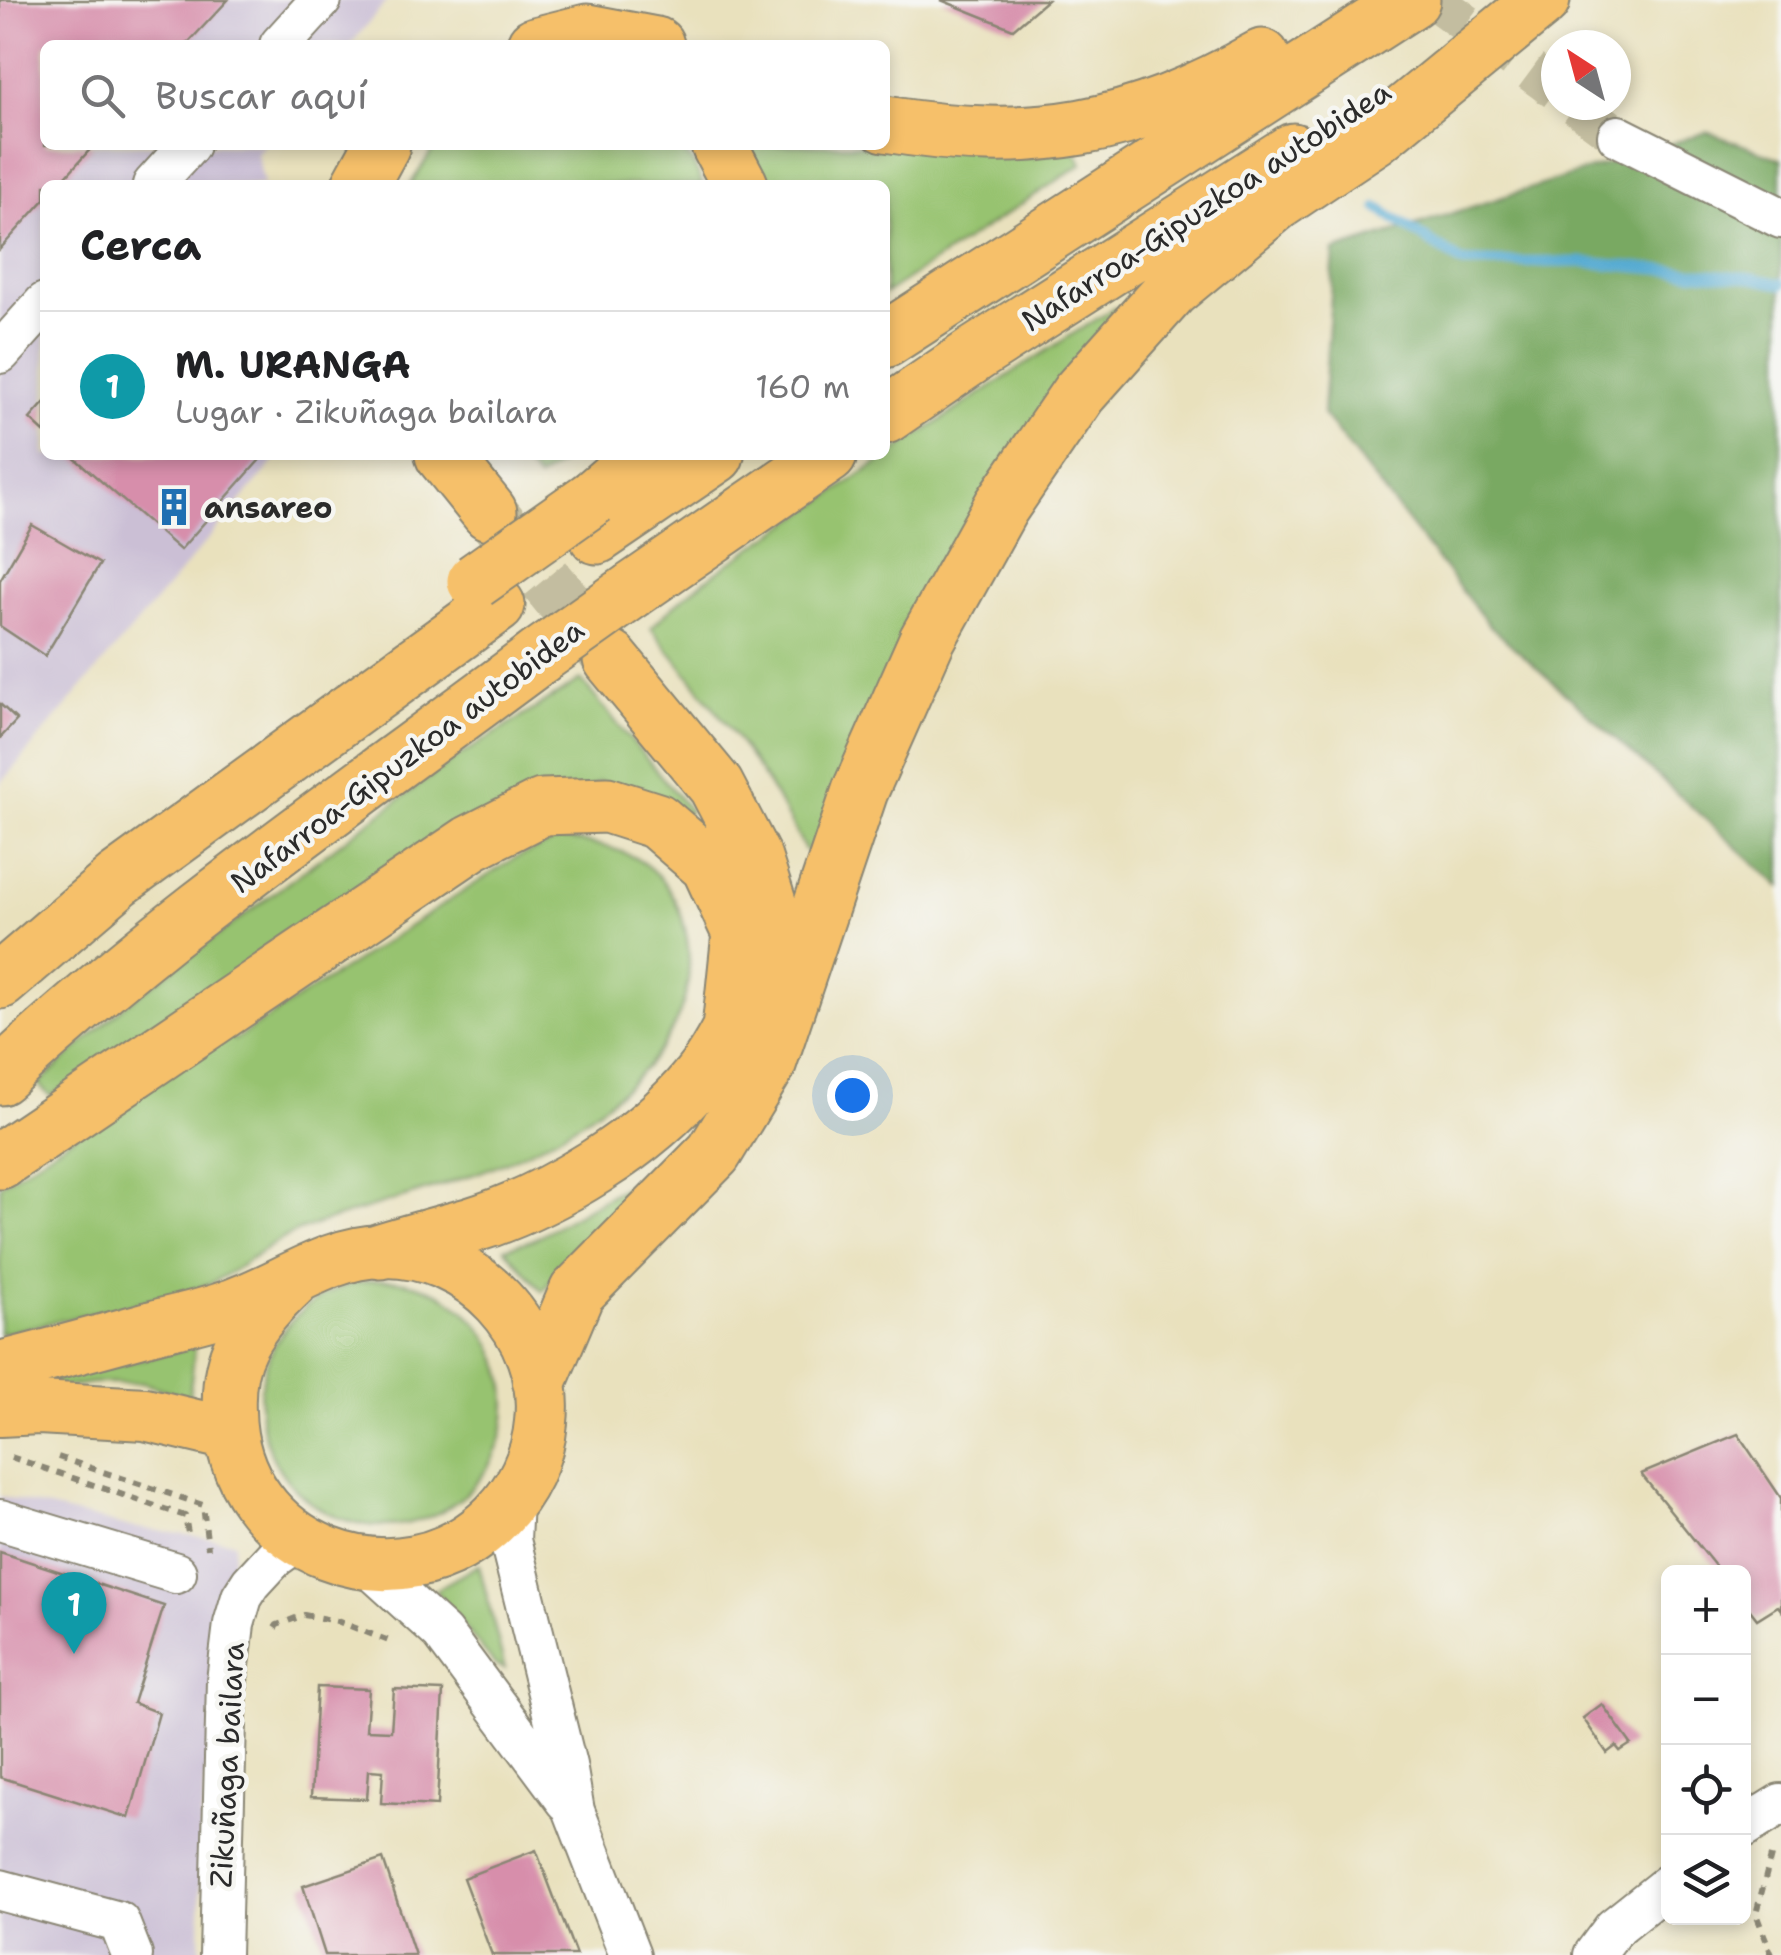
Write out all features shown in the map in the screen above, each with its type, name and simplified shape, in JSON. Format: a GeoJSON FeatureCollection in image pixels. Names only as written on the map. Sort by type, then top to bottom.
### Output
{"type":"FeatureCollection","features":[{"type":"Feature","properties":{"kind":"highway"},"geometry":{"type":"LineString","coordinates":[[890,125],[944,134],[992,136],[1044,133],[1127,117],[1206,88],[1365,0]]}},
{"type":"Feature","properties":{"kind":"highway","name":"Nafarroa-Gipuzkoa autobidea"},"geometry":{"type":"LineString","coordinates":[[890,337],[1412,0]]}},
{"type":"Feature","properties":{"kind":"highway","name":"Nafarroa-Gipuzkoa autobidea"},"geometry":{"type":"LineString","coordinates":[[890,413],[1529,0]]}},
{"type":"Feature","properties":{"kind":"highway"},"geometry":{"type":"LineString","coordinates":[[381,1251],[484,1220],[546,1194],[602,1162],[660,1117],[700,1078],[749,1047],[926,640],[1000,506],[1079,393],[1171,290],[1276,204],[1375,137],[1542,0]]}},
{"type":"Feature","properties":{"kind":"highway"},"geometry":{"type":"LineString","coordinates":[[562,40],[587,32],[629,40]]}},
{"type":"Feature","properties":{"kind":"highway"},"geometry":{"type":"LineString","coordinates":[[363,180],[379,150]]}},
{"type":"Feature","properties":{"kind":"highway"},"geometry":{"type":"LineString","coordinates":[[722,150],[737,180]]}},
{"type":"Feature","properties":{"kind":"highway"},"geometry":{"type":"LineString","coordinates":[[448,460],[489,512]]}},
{"type":"Feature","properties":{"kind":"highway"},"geometry":{"type":"LineString","coordinates":[[596,516],[639,460]]}},
{"type":"Feature","properties":{"kind":"highway"},"geometry":{"type":"LineString","coordinates":[[18,966],[118,880],[486,593],[596,516],[706,460]]}},
{"type":"Feature","properties":{"kind":"highway","name":"Nafarroa-Gipuzkoa autobidea"},"geometry":{"type":"LineString","coordinates":[[0,1077],[55,1026],[214,900],[540,656],[822,460]]}},
{"type":"Feature","properties":{"kind":"highway"},"geometry":{"type":"LineString","coordinates":[[540,1379],[577,1292],[714,1153],[749,1047],[778,934],[754,860],[716,786],[611,659]]}},
{"type":"Feature","properties":{"kind":"highway"},"geometry":{"type":"LineString","coordinates":[[0,1161],[470,843],[542,807],[607,805],[657,821],[709,866],[740,933],[749,1047]]}},
{"type":"Feature","properties":{"kind":"main road"},"geometry":{"type":"LineString","coordinates":[[0,1368],[231,1306],[335,1259],[381,1251],[426,1256],[466,1273],[500,1301],[526,1337],[540,1379],[542,1422],[532,1463],[512,1501],[483,1530],[448,1552],[408,1564],[367,1564],[332,1556],[299,1540],[266,1512],[242,1476],[229,1434],[228,1391],[239,1348],[262,1311],[293,1281]]}},
{"type":"Feature","properties":{"kind":"main road"},"geometry":{"type":"LineString","coordinates":[[0,1410],[39,1408],[146,1414],[229,1434]]}},
{"type":"Feature","properties":{"kind":"street"},"geometry":{"type":"LineString","coordinates":[[285,40],[321,0]]}},
{"type":"Feature","properties":{"kind":"street"},"geometry":{"type":"LineString","coordinates":[[1618,136],[1781,218]]}},
{"type":"Feature","properties":{"kind":"street"},"geometry":{"type":"LineString","coordinates":[[157,180],[184,150]]}},
{"type":"Feature","properties":{"kind":"street"},"geometry":{"type":"LineString","coordinates":[[0,353],[40,309]]}},
{"type":"Feature","properties":{"kind":"street"},"geometry":{"type":"LineString","coordinates":[[512,1501],[510,1540],[574,1810],[630,1955]]}},
{"type":"Feature","properties":{"kind":"street"},"geometry":{"type":"LineString","coordinates":[[0,1520],[176,1573]]}},
{"type":"Feature","properties":{"kind":"street","name":"Zikuñaga bailara"},"geometry":{"type":"LineString","coordinates":[[220,1955],[227,1681],[234,1624],[251,1583],[275,1557],[299,1540]]}},
{"type":"Feature","properties":{"kind":"street"},"geometry":{"type":"LineString","coordinates":[[367,1564],[442,1633],[574,1810]]}},
{"type":"Feature","properties":{"kind":"street"},"geometry":{"type":"LineString","coordinates":[[1759,1835],[1781,1804]]}},
{"type":"Feature","properties":{"kind":"street"},"geometry":{"type":"LineString","coordinates":[[0,1890],[119,1922],[132,1955]]}},
{"type":"Feature","properties":{"kind":"street"},"geometry":{"type":"LineString","coordinates":[[1594,1955],[1614,1928],[1661,1891]]}},
{"type":"Feature","properties":{"kind":"path"},"geometry":{"type":"LineString","coordinates":[[270,1638],[277,1625],[304,1615],[370,1632],[399,1646]]}},
{"type":"Feature","properties":{"kind":"path"},"geometry":{"type":"LineString","coordinates":[[1759,1835],[1756,1914],[1772,1955]]}},
{"type":"Feature","properties":{"kind":"shaded area"},"geometry":{"type":"Polygon","coordinates":[[[0,0],[388,0],[354,40],[40,40],[40,150],[261,150],[257,154],[263,180],[40,180],[40,460],[276,460],[0,784],[0,0]]]}},
{"type":"Feature","properties":{"kind":"shaded area"},"geometry":{"type":"Polygon","coordinates":[[[0,1496],[124,1526],[235,1542],[201,1820],[200,1955],[0,1955],[0,1496]]]}},
{"type":"Feature","properties":{"kind":"green space"},"geometry":{"type":"Polygon","coordinates":[[[1707,132],[1781,159],[1781,887],[1488,624],[1323,414],[1334,251],[1707,132]]]}},
{"type":"Feature","properties":{"kind":"green space"},"geometry":{"type":"Polygon","coordinates":[[[890,145],[1076,151],[1082,164],[890,291],[890,180],[761,180],[748,150],[890,150],[890,145]]]}},
{"type":"Feature","properties":{"kind":"green space"},"geometry":{"type":"Polygon","coordinates":[[[433,150],[682,150],[701,180],[413,180],[433,150]]]}},
{"type":"Feature","properties":{"kind":"green space"},"geometry":{"type":"Polygon","coordinates":[[[1115,308],[1118,312],[815,852],[805,850],[754,762],[651,628],[727,565],[882,460],[890,460],[890,455],[1115,308]]]}},
{"type":"Feature","properties":{"kind":"green space"},"geometry":{"type":"Polygon","coordinates":[[[520,460],[566,460],[538,479],[520,460]]]}},
{"type":"Feature","properties":{"kind":"green space"},"geometry":{"type":"Polygon","coordinates":[[[581,680],[690,811],[684,815],[599,782],[50,1096],[38,1084],[125,1005],[358,830],[453,760],[581,680]]]}},
{"type":"Feature","properties":{"kind":"green space"},"geometry":{"type":"Polygon","coordinates":[[[558,840],[599,845],[634,858],[663,881],[682,918],[689,957],[686,993],[674,1025],[656,1055],[631,1082],[603,1106],[539,1146],[453,1182],[304,1229],[200,1287],[0,1334],[0,1185],[228,1034],[234,1040],[515,858],[558,840]]]}},
{"type":"Feature","properties":{"kind":"green space"},"geometry":{"type":"Polygon","coordinates":[[[673,1159],[581,1247],[542,1291],[505,1248],[532,1240],[673,1159]]]}},
{"type":"Feature","properties":{"kind":"green space"},"geometry":{"type":"Polygon","coordinates":[[[383,1280],[430,1289],[470,1316],[497,1356],[506,1403],[497,1450],[470,1490],[430,1517],[383,1526],[336,1517],[296,1490],[269,1450],[260,1403],[269,1356],[296,1316],[336,1289],[383,1280]]]}},
{"type":"Feature","properties":{"kind":"green space"},"geometry":{"type":"Polygon","coordinates":[[[195,1346],[189,1398],[143,1383],[92,1383],[0,1397],[0,1392],[195,1346]]]}},
{"type":"Feature","properties":{"kind":"green space"},"geometry":{"type":"Polygon","coordinates":[[[479,1565],[505,1669],[495,1665],[435,1590],[479,1565]]]}},
{"type":"Feature","properties":{"kind":"building"},"geometry":{"type":"Polygon","coordinates":[[[0,0],[228,0],[191,40],[40,40],[40,150],[90,150],[62,180],[40,180],[40,205],[0,249],[0,0]]]}},
{"type":"Feature","properties":{"kind":"building"},"geometry":{"type":"Polygon","coordinates":[[[941,0],[1047,0],[1013,29],[941,0]]]}},
{"type":"Feature","properties":{"kind":"building"},"geometry":{"type":"Polygon","coordinates":[[[40,408],[40,428],[30,419],[40,408]]]}},
{"type":"Feature","properties":{"kind":"building","name":"ansareo"},"geometry":{"type":"Polygon","coordinates":[[[77,460],[260,460],[180,550],[77,460]]]}},
{"type":"Feature","properties":{"kind":"building"},"geometry":{"type":"Polygon","coordinates":[[[32,525],[100,564],[45,656],[0,626],[0,580],[32,525]]]}},
{"type":"Feature","properties":{"kind":"building"},"geometry":{"type":"Polygon","coordinates":[[[0,704],[17,720],[0,738],[0,704]]]}},
{"type":"Feature","properties":{"kind":"building"},"geometry":{"type":"Polygon","coordinates":[[[1738,1434],[1781,1498],[1781,1610],[1778,1606],[1757,1619],[1751,1611],[1751,1565],[1714,1565],[1641,1474],[1738,1434]]]}},
{"type":"Feature","properties":{"kind":"building"},"geometry":{"type":"Polygon","coordinates":[[[0,1552],[164,1606],[133,1703],[159,1713],[129,1818],[0,1777],[0,1552]]]}},
{"type":"Feature","properties":{"kind":"building"},"geometry":{"type":"Polygon","coordinates":[[[317,1687],[369,1689],[366,1730],[391,1731],[394,1689],[443,1691],[437,1806],[381,1803],[383,1771],[369,1770],[367,1799],[311,1797],[317,1687]]]}},
{"type":"Feature","properties":{"kind":"building"},"geometry":{"type":"Polygon","coordinates":[[[1602,1704],[1631,1744],[1620,1751],[1616,1746],[1607,1753],[1583,1718],[1602,1704]]]}},
{"type":"Feature","properties":{"kind":"building"},"geometry":{"type":"Polygon","coordinates":[[[536,1850],[576,1955],[492,1955],[463,1878],[536,1850]]]}},
{"type":"Feature","properties":{"kind":"building"},"geometry":{"type":"Polygon","coordinates":[[[383,1859],[415,1955],[325,1955],[303,1886],[383,1859]]]}},
{"type":"Feature","properties":{"kind":"waterway"},"geometry":{"type":"LineString","coordinates":[[1378,208],[1463,263],[1583,262],[1781,284]]}},
{"type":"Feature","properties":{"kind":"tunnel"},"geometry":{"type":"LineString","coordinates":[[1434,0],[1541,79]]}},
{"type":"Feature","properties":{"kind":"tunnel"},"geometry":{"type":"LineString","coordinates":[[1596,120],[1618,136]]}},
{"type":"Feature","properties":{"kind":"tunnel"},"geometry":{"type":"LineString","coordinates":[[492,515],[611,659]]}},
{"type":"Feature","properties":{"kind":"place","name":"ansareo"},"geometry":{"type":"Point","coordinates":[174,507]}},
{"type":"Feature","properties":{"kind":"place","name":"M. URANGA"},"geometry":{"type":"Point","coordinates":[74,1654]}}]}
